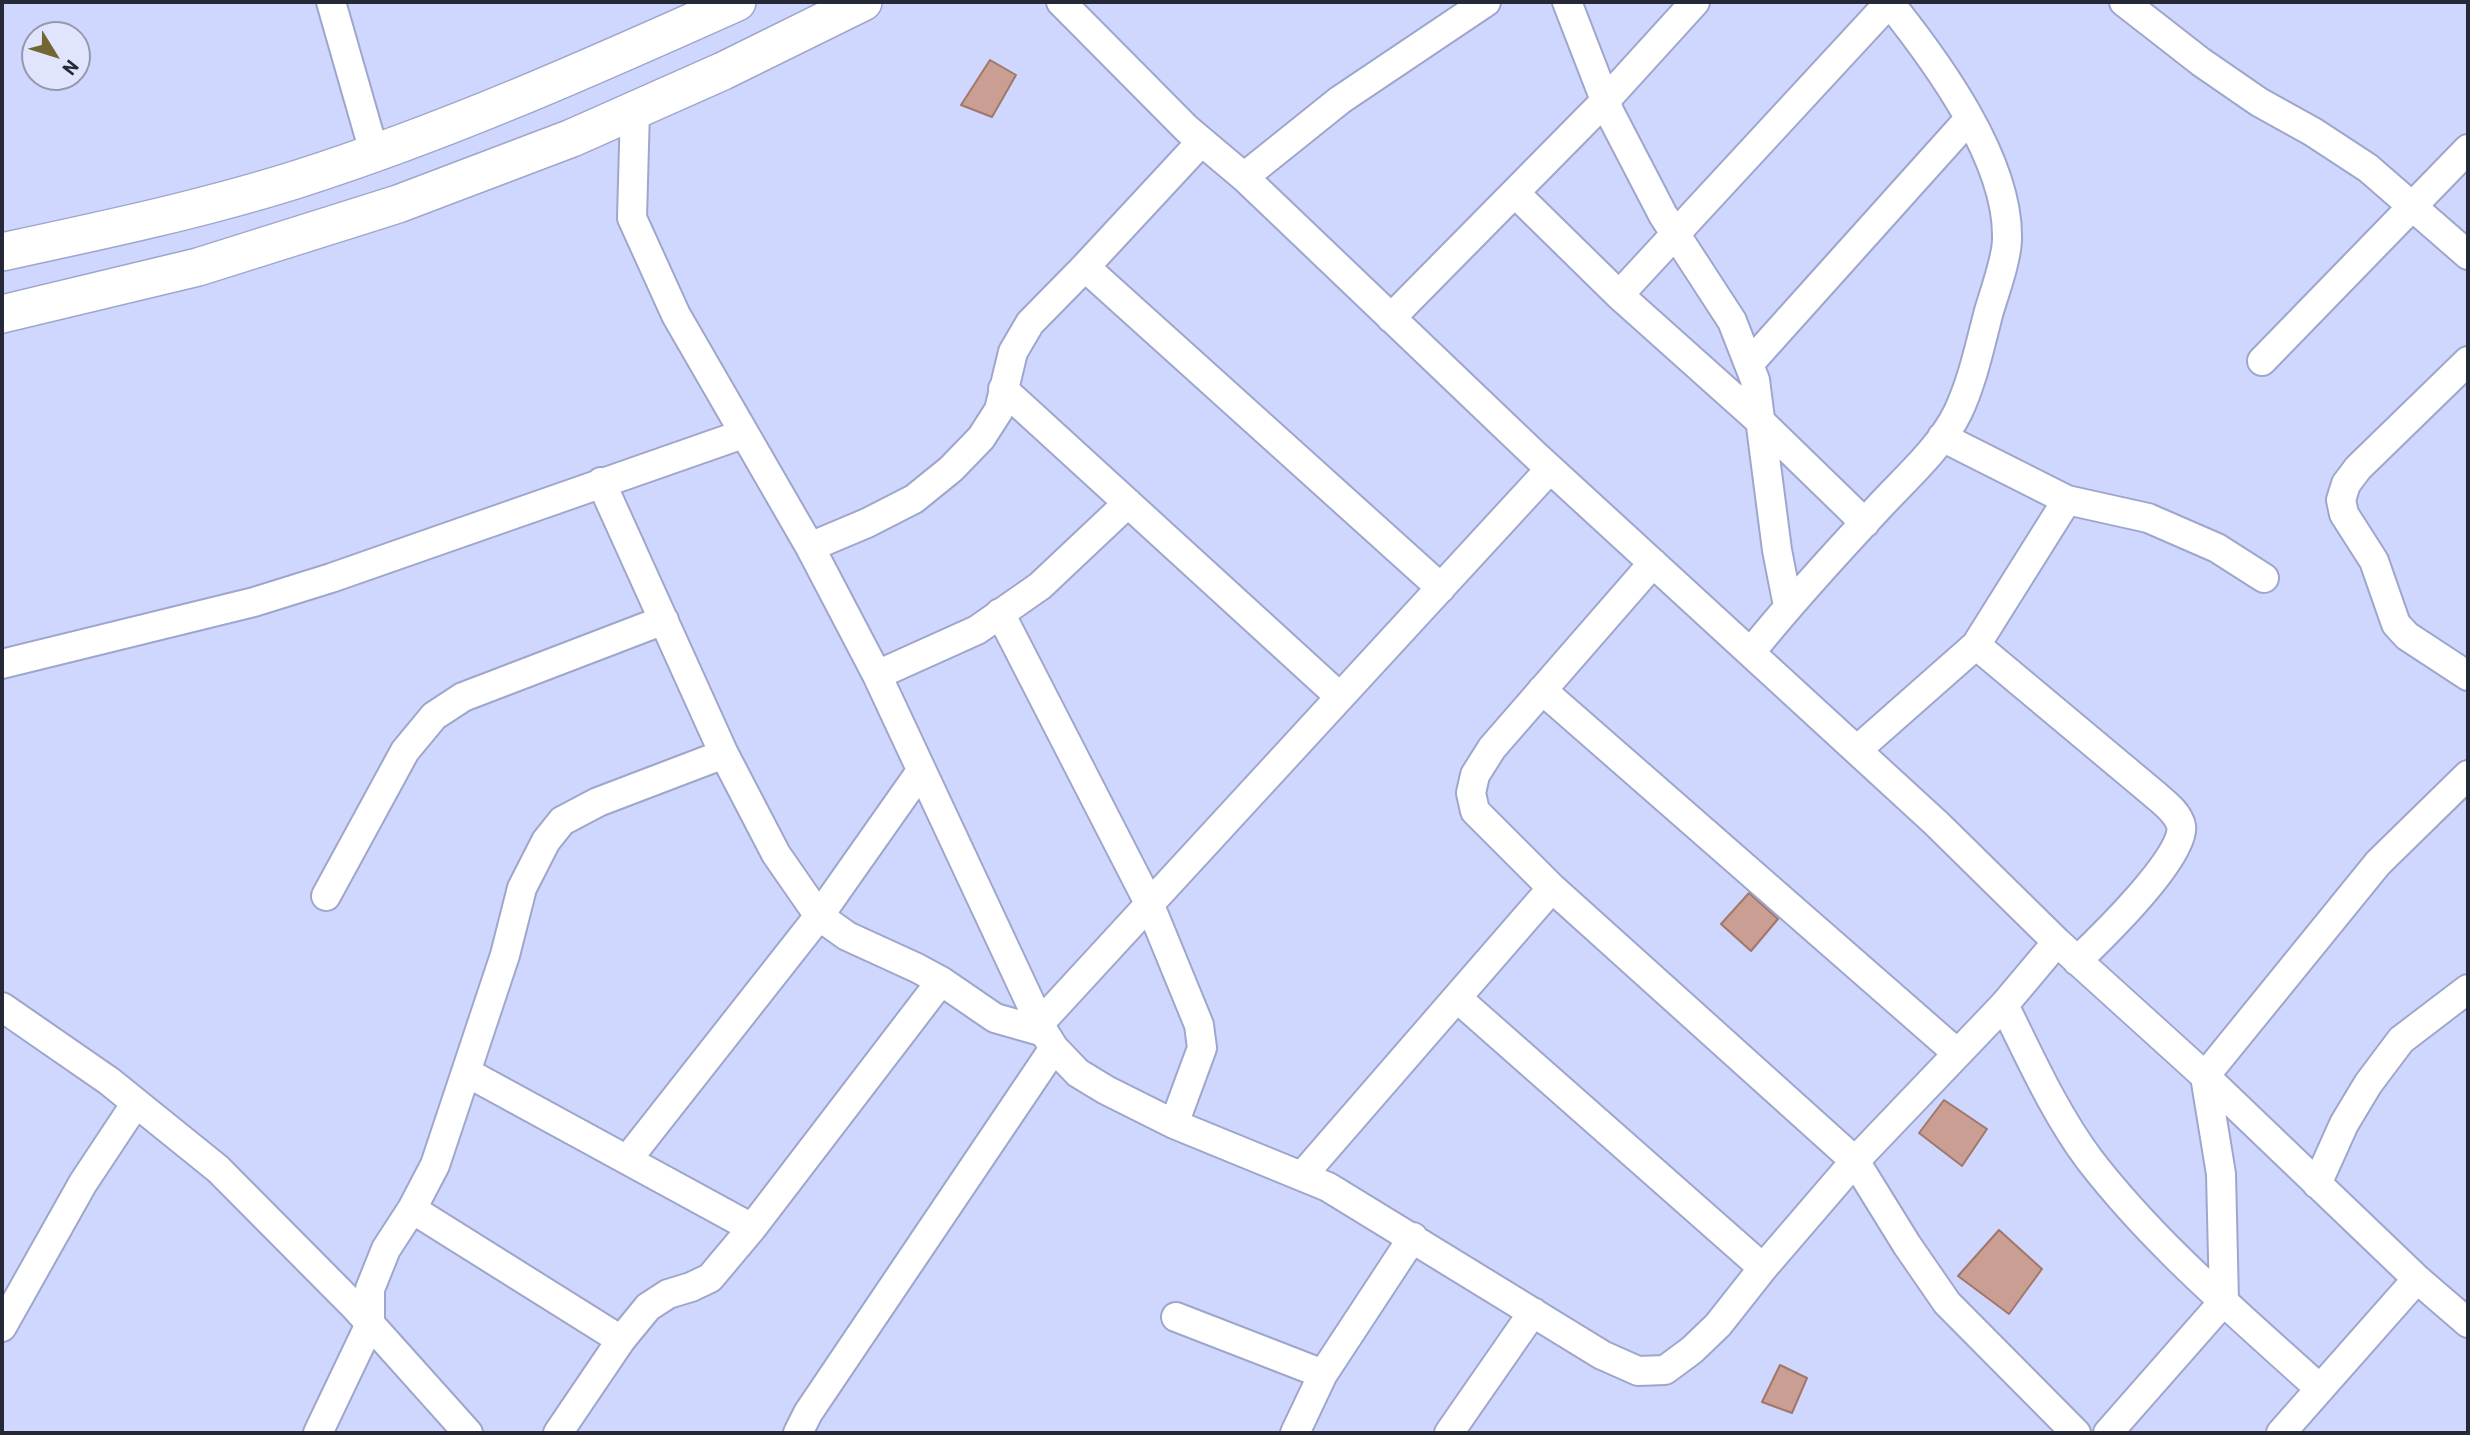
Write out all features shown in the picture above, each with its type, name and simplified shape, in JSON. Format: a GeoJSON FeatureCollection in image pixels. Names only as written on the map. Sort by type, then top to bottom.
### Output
{"type":"FeatureCollection","features":[{"type":"Feature","properties":{"kind":"main road"},"geometry":{"type":"LineString","coordinates":[[2,252],[131,224],[295,180],[461,121],[737,2]]}},
{"type":"Feature","properties":{"kind":"main road"},"geometry":{"type":"LineString","coordinates":[[2,314],[198,267],[398,204],[572,138],[723,71],[863,2]]}},
{"type":"Feature","properties":{"kind":"street"},"geometry":{"type":"LineString","coordinates":[[331,2],[374,152]]}},
{"type":"Feature","properties":{"kind":"street"},"geometry":{"type":"LineString","coordinates":[[1060,2],[1201,142],[1244,177],[1550,469],[1936,822],[2057,943],[2205,1076],[2417,1279],[2468,1324]]}},
{"type":"Feature","properties":{"kind":"street"},"geometry":{"type":"LineString","coordinates":[[1244,177],[1340,100],[1486,2]]}},
{"type":"Feature","properties":{"kind":"street"},"geometry":{"type":"LineString","coordinates":[[1567,2],[1605,101],[1657,204],[1732,321],[1755,380],[1777,550],[1788,606]]}},
{"type":"Feature","properties":{"kind":"street"},"geometry":{"type":"LineString","coordinates":[[1391,318],[1605,101],[1695,2]]}},
{"type":"Feature","properties":{"kind":"street"},"geometry":{"type":"LineString","coordinates":[[1619,295],[1889,2],[1923,44],[1986,152],[2003,194],[2008,241],[1974,372],[1957,413],[1942,437],[1788,606],[1751,652]]}},
{"type":"Feature","properties":{"kind":"street"},"geometry":{"type":"LineString","coordinates":[[2124,2],[2259,102],[2314,132],[2368,168],[2468,255]]}},
{"type":"Feature","properties":{"kind":"street"},"geometry":{"type":"LineString","coordinates":[[635,110],[632,218],[676,314],[810,547],[877,675],[1046,1034],[1078,1073],[1174,1124],[1328,1187],[1602,1355],[1638,1371],[1665,1370],[1692,1350],[1718,1325],[1855,1161],[2004,1005],[2057,943]]}},
{"type":"Feature","properties":{"kind":"street"},"geometry":{"type":"LineString","coordinates":[[1749,364],[1969,119]]}},
{"type":"Feature","properties":{"kind":"street"},"geometry":{"type":"LineString","coordinates":[[810,547],[914,499],[951,470],[981,438],[999,410],[1013,352],[1030,323],[1201,142]]}},
{"type":"Feature","properties":{"kind":"street"},"geometry":{"type":"LineString","coordinates":[[2262,361],[2468,149]]}},
{"type":"Feature","properties":{"kind":"street"},"geometry":{"type":"LineString","coordinates":[[1515,193],[1619,295],[1761,422],[1865,523]]}},
{"type":"Feature","properties":{"kind":"street"},"geometry":{"type":"LineString","coordinates":[[1085,267],[1441,588]]}},
{"type":"Feature","properties":{"kind":"street"},"geometry":{"type":"LineString","coordinates":[[2468,361],[2358,468],[2346,484],[2341,500],[2344,514],[2374,561],[2396,624],[2407,636],[2468,676]]}},
{"type":"Feature","properties":{"kind":"street"},"geometry":{"type":"LineString","coordinates":[[1003,389],[1340,697]]}},
{"type":"Feature","properties":{"kind":"street"},"geometry":{"type":"LineString","coordinates":[[2,664],[254,602],[331,578],[743,434]]}},
{"type":"Feature","properties":{"kind":"street"},"geometry":{"type":"LineString","coordinates":[[1942,437],[2067,500],[2148,518],[2217,548],[2264,578]]}},
{"type":"Feature","properties":{"kind":"street"},"geometry":{"type":"LineString","coordinates":[[798,1433],[1046,1034],[1150,903],[1550,469]]}},
{"type":"Feature","properties":{"kind":"street"},"geometry":{"type":"LineString","coordinates":[[601,482],[724,754],[776,854],[819,916],[847,936],[941,981],[995,1018],[1046,1034]]}},
{"type":"Feature","properties":{"kind":"street"},"geometry":{"type":"LineString","coordinates":[[1857,750],[1976,645],[2067,500]]}},
{"type":"Feature","properties":{"kind":"street"},"geometry":{"type":"LineString","coordinates":[[877,675],[977,630],[1040,586],[1128,503]]}},
{"type":"Feature","properties":{"kind":"street"},"geometry":{"type":"LineString","coordinates":[[1653,563],[1492,748],[1475,775],[1471,793],[1475,811],[1552,888],[1855,1161],[1947,1303],[2076,1433]]}},
{"type":"Feature","properties":{"kind":"street"},"geometry":{"type":"LineString","coordinates":[[1000,613],[1150,903],[1199,1025],[1202,1048],[1174,1124]]}},
{"type":"Feature","properties":{"kind":"street"},"geometry":{"type":"LineString","coordinates":[[326,896],[405,751],[434,716],[463,696],[664,620]]}},
{"type":"Feature","properties":{"kind":"street"},"geometry":{"type":"LineString","coordinates":[[1976,645],[2154,793],[2178,817],[2182,826],[2179,843],[2170,857],[2127,911],[2077,961]]}},
{"type":"Feature","properties":{"kind":"street"},"geometry":{"type":"LineString","coordinates":[[1542,690],[1957,1053]]}},
{"type":"Feature","properties":{"kind":"street"},"geometry":{"type":"LineString","coordinates":[[318,1433],[370,1324],[370,1289],[386,1248],[412,1209],[435,1165],[505,956],[522,888],[547,841],[562,821],[598,802],[724,754]]}},
{"type":"Feature","properties":{"kind":"street"},"geometry":{"type":"LineString","coordinates":[[627,1160],[819,916],[921,771]]}},
{"type":"Feature","properties":{"kind":"street"},"geometry":{"type":"LineString","coordinates":[[2108,1433],[2224,1301],[2221,1174],[2205,1076],[2378,863],[2468,775]]}},
{"type":"Feature","properties":{"kind":"street"},"geometry":{"type":"LineString","coordinates":[[1302,1176],[1552,888]]}},
{"type":"Feature","properties":{"kind":"street"},"geometry":{"type":"LineString","coordinates":[[558,1433],[621,1340],[648,1307],[668,1294],[710,1278],[752,1228],[941,981]]}},
{"type":"Feature","properties":{"kind":"street"},"geometry":{"type":"LineString","coordinates":[[2318,1184],[2344,1124],[2368,1084],[2393,1051],[2402,1040],[2468,989]]}},
{"type":"Feature","properties":{"kind":"street"},"geometry":{"type":"LineString","coordinates":[[1457,998],[1763,1268]]}},
{"type":"Feature","properties":{"kind":"street"},"geometry":{"type":"LineString","coordinates":[[2004,1005],[2050,1098],[2089,1158],[2137,1216],[2319,1389]]}},
{"type":"Feature","properties":{"kind":"street"},"geometry":{"type":"LineString","coordinates":[[2,1007],[136,1102],[218,1169],[370,1324],[468,1433]]}},
{"type":"Feature","properties":{"kind":"street"},"geometry":{"type":"LineString","coordinates":[[466,1072],[752,1228]]}},
{"type":"Feature","properties":{"kind":"street"},"geometry":{"type":"LineString","coordinates":[[2,1327],[83,1182],[136,1102]]}},
{"type":"Feature","properties":{"kind":"street"},"geometry":{"type":"LineString","coordinates":[[412,1209],[621,1340]]}},
{"type":"Feature","properties":{"kind":"street"},"geometry":{"type":"LineString","coordinates":[[1296,1433],[1323,1374],[1413,1237]]}},
{"type":"Feature","properties":{"kind":"street"},"geometry":{"type":"LineString","coordinates":[[2281,1433],[2417,1279]]}},
{"type":"Feature","properties":{"kind":"street"},"geometry":{"type":"LineString","coordinates":[[1448,1433],[1532,1312]]}},
{"type":"Feature","properties":{"kind":"street"},"geometry":{"type":"LineString","coordinates":[[1176,1317],[1323,1374]]}},
{"type":"Feature","properties":{"kind":"building"},"geometry":{"type":"Polygon","coordinates":[[[990,60],[1016,75],[992,117],[961,105],[990,60]]]}},
{"type":"Feature","properties":{"kind":"building"},"geometry":{"type":"Polygon","coordinates":[[[1749,893],[1778,919],[1751,951],[1721,924],[1749,893]]]}},
{"type":"Feature","properties":{"kind":"building"},"geometry":{"type":"Polygon","coordinates":[[[1944,1100],[1987,1129],[1962,1166],[1919,1133],[1944,1100]]]}},
{"type":"Feature","properties":{"kind":"building"},"geometry":{"type":"Polygon","coordinates":[[[1999,1230],[2042,1269],[2009,1314],[1958,1276],[1999,1230]]]}},
{"type":"Feature","properties":{"kind":"building"},"geometry":{"type":"Polygon","coordinates":[[[1780,1365],[1807,1378],[1792,1413],[1762,1402],[1780,1365]]]}}]}
